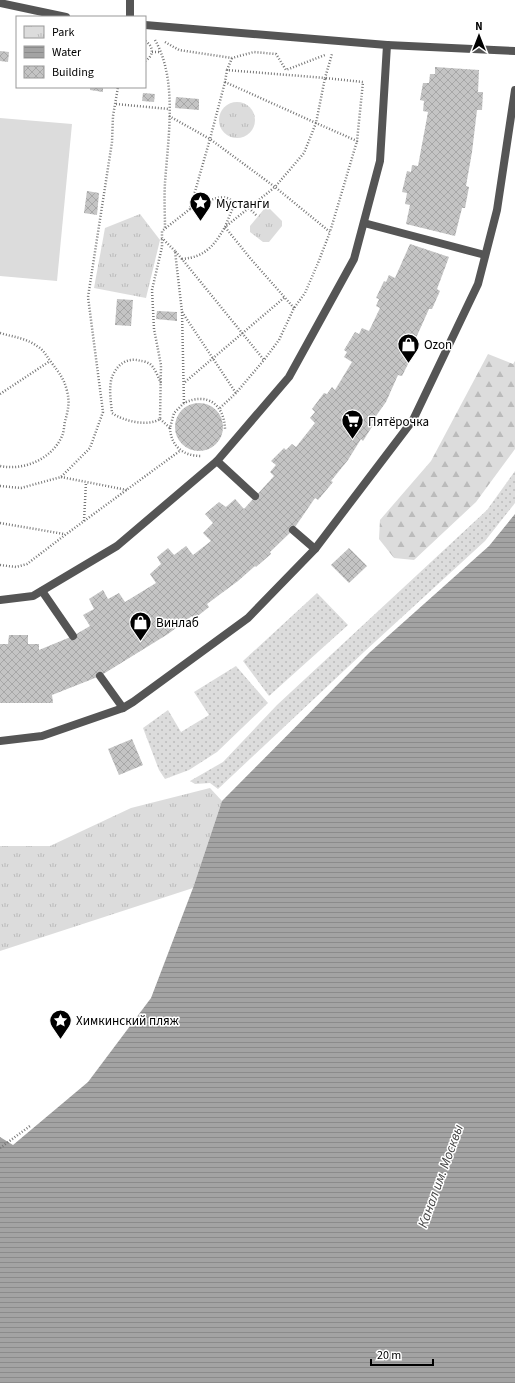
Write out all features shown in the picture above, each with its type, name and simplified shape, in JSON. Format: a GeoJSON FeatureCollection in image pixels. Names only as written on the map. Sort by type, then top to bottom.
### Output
{"type":"FeatureCollection","features":[{"type":"Feature","properties":{"kind":"lane"},"geometry":{"type":"LineString","coordinates":[[130,0],[130,16]]}},
{"type":"Feature","properties":{"kind":"lane"},"geometry":{"type":"LineString","coordinates":[[0,3],[61,16]]}},
{"type":"Feature","properties":{"kind":"lane"},"geometry":{"type":"LineString","coordinates":[[146,25],[387,45],[515,51]]}},
{"type":"Feature","properties":{"kind":"lane"},"geometry":{"type":"LineString","coordinates":[[0,600],[33,596],[117,546],[217,461],[289,377],[354,259],[380,161],[387,45]]}},
{"type":"Feature","properties":{"kind":"lane"},"geometry":{"type":"LineString","coordinates":[[0,741],[42,736],[123,708],[133,702],[248,618],[315,549],[413,420],[478,284],[497,210],[515,90]]}},
{"type":"Feature","properties":{"kind":"lane"},"geometry":{"type":"LineString","coordinates":[[364,222],[485,255]]}},
{"type":"Feature","properties":{"kind":"lane"},"geometry":{"type":"LineString","coordinates":[[217,461],[255,496]]}},
{"type":"Feature","properties":{"kind":"lane"},"geometry":{"type":"LineString","coordinates":[[293,530],[315,549]]}},
{"type":"Feature","properties":{"kind":"lane"},"geometry":{"type":"LineString","coordinates":[[42,591],[73,636]]}},
{"type":"Feature","properties":{"kind":"lane"},"geometry":{"type":"LineString","coordinates":[[100,676],[123,708]]}},
{"type":"Feature","properties":{"kind":"path"},"geometry":{"type":"LineString","coordinates":[[154,38],[161,52],[167,75],[169,109],[169,138],[165,184],[165,229]]}},
{"type":"Feature","properties":{"kind":"path"},"geometry":{"type":"LineString","coordinates":[[162,40],[179,50],[232,58],[254,52],[276,54],[286,70],[332,53],[325,78],[316,123],[304,153],[275,187],[225,227]]}},
{"type":"Feature","properties":{"kind":"path"},"geometry":{"type":"LineString","coordinates":[[146,41],[150,44],[152,52],[149,59],[146,60]]}},
{"type":"Feature","properties":{"kind":"path"},"geometry":{"type":"LineString","coordinates":[[152,52],[161,52]]}},
{"type":"Feature","properties":{"kind":"path"},"geometry":{"type":"LineString","coordinates":[[190,209],[225,82],[226,70],[232,58]]}},
{"type":"Feature","properties":{"kind":"path"},"geometry":{"type":"LineString","coordinates":[[220,408],[236,393],[264,360],[278,340],[294,308],[305,293],[330,232],[357,141],[363,82],[226,70]]}},
{"type":"Feature","properties":{"kind":"path"},"geometry":{"type":"LineString","coordinates":[[225,82],[357,141]]}},
{"type":"Feature","properties":{"kind":"path"},"geometry":{"type":"LineString","coordinates":[[61,477],[90,448],[103,412],[88,297],[112,142],[113,116],[118,88]]}},
{"type":"Feature","properties":{"kind":"path"},"geometry":{"type":"LineString","coordinates":[[116,104],[169,109]]}},
{"type":"Feature","properties":{"kind":"path"},"geometry":{"type":"LineString","coordinates":[[169,116],[210,139],[275,187],[330,232]]}},
{"type":"Feature","properties":{"kind":"path"},"geometry":{"type":"LineString","coordinates":[[170,428],[160,419],[161,365],[154,329],[152,290],[162,247],[162,231],[190,209],[216,198],[229,197],[234,205],[225,227],[215,244],[197,256],[182,259]]}},
{"type":"Feature","properties":{"kind":"path"},"geometry":{"type":"LineString","coordinates":[[249,208],[257,216]]}},
{"type":"Feature","properties":{"kind":"path"},"geometry":{"type":"LineString","coordinates":[[225,227],[294,308]]}},
{"type":"Feature","properties":{"kind":"path"},"geometry":{"type":"LineString","coordinates":[[162,238],[182,259],[264,360]]}},
{"type":"Feature","properties":{"kind":"path"},"geometry":{"type":"LineString","coordinates":[[175,251],[181,256],[189,258]]}},
{"type":"Feature","properties":{"kind":"path"},"geometry":{"type":"LineString","coordinates":[[175,251],[182,312],[184,403]]}},
{"type":"Feature","properties":{"kind":"path"},"geometry":{"type":"LineString","coordinates":[[184,382],[285,297]]}},
{"type":"Feature","properties":{"kind":"path"},"geometry":{"type":"LineString","coordinates":[[182,312],[236,393]]}},
{"type":"Feature","properties":{"kind":"path"},"geometry":{"type":"LineString","coordinates":[[0,333],[16,336],[37,346],[46,354],[61,374],[67,390],[69,411],[62,436],[52,451],[44,457],[27,465],[0,466]]}},
{"type":"Feature","properties":{"kind":"path"},"geometry":{"type":"LineString","coordinates":[[160,419],[155,423],[129,421],[119,418],[112,413],[110,392],[111,380],[115,370],[123,362],[135,359],[149,363],[156,372],[161,383]]}},
{"type":"Feature","properties":{"kind":"path"},"geometry":{"type":"LineString","coordinates":[[0,394],[50,361]]}},
{"type":"Feature","properties":{"kind":"path"},"geometry":{"type":"LineString","coordinates":[[206,456],[187,455],[173,442],[170,428],[174,413],[184,403],[190,400],[202,399],[211,401],[220,408],[225,421],[225,434]]}},
{"type":"Feature","properties":{"kind":"path"},"geometry":{"type":"LineString","coordinates":[[0,565],[16,567],[27,564],[65,534],[84,522],[181,450]]}},
{"type":"Feature","properties":{"kind":"path"},"geometry":{"type":"LineString","coordinates":[[0,486],[21,488],[61,477],[127,490]]}},
{"type":"Feature","properties":{"kind":"path"},"geometry":{"type":"LineString","coordinates":[[84,522],[86,482]]}},
{"type":"Feature","properties":{"kind":"path"},"geometry":{"type":"LineString","coordinates":[[0,522],[65,534]]}},
{"type":"Feature","properties":{"kind":"path"},"geometry":{"type":"LineString","coordinates":[[0,1148],[30,1126]]}},
{"type":"Feature","properties":{"kind":"green space"},"geometry":{"type":"Polygon","coordinates":[[[237,102],[250,107],[255,120],[250,133],[237,138],[224,133],[219,120],[224,107],[237,102]]]}},
{"type":"Feature","properties":{"kind":"green space"},"geometry":{"type":"Polygon","coordinates":[[[0,118],[72,124],[57,281],[0,276],[0,118]]]}},
{"type":"Feature","properties":{"kind":"green space"},"geometry":{"type":"Polygon","coordinates":[[[269,208],[282,221],[282,226],[269,242],[263,242],[250,232],[250,226],[264,209],[269,208]]]}},
{"type":"Feature","properties":{"kind":"green space"},"geometry":{"type":"Polygon","coordinates":[[[140,214],[160,240],[146,298],[94,288],[105,228],[140,214]]]}},
{"type":"Feature","properties":{"kind":"green space"},"geometry":{"type":"Polygon","coordinates":[[[488,354],[513,364],[515,361],[515,449],[476,502],[414,560],[394,558],[379,539],[380,520],[431,461],[488,354]]]}},
{"type":"Feature","properties":{"kind":"green space"},"geometry":{"type":"Polygon","coordinates":[[[515,471],[515,503],[485,541],[218,789],[210,783],[195,784],[190,781],[223,762],[277,705],[487,510],[515,471]]]}},
{"type":"Feature","properties":{"kind":"green space"},"geometry":{"type":"Polygon","coordinates":[[[317,593],[348,625],[269,696],[243,661],[317,593]]]}},
{"type":"Feature","properties":{"kind":"green space"},"geometry":{"type":"Polygon","coordinates":[[[236,666],[268,703],[217,752],[189,770],[165,779],[159,770],[143,728],[168,710],[181,732],[209,715],[194,692],[236,666]]]}},
{"type":"Feature","properties":{"kind":"green space"},"geometry":{"type":"Polygon","coordinates":[[[210,788],[222,801],[193,888],[0,951],[0,846],[50,846],[131,808],[210,788]]]}},
{"type":"Feature","properties":{"kind":"water","name":"Канал им. Москвы"},"geometry":{"type":"Polygon","coordinates":[[[515,514],[515,1383],[0,1383],[0,1137],[13,1145],[88,1082],[151,998],[193,888],[222,801],[369,653],[489,546],[515,514]]]}},
{"type":"Feature","properties":{"kind":"building"},"geometry":{"type":"Polygon","coordinates":[[[0,51],[9,52],[8,62],[0,61],[0,51]]]}},
{"type":"Feature","properties":{"kind":"building"},"geometry":{"type":"Polygon","coordinates":[[[435,67],[479,70],[478,92],[483,92],[482,110],[477,110],[466,186],[469,187],[465,208],[462,208],[455,236],[406,224],[410,205],[405,204],[407,193],[402,192],[407,171],[411,172],[412,165],[418,166],[428,112],[423,111],[424,101],[420,100],[423,83],[429,83],[430,74],[435,74],[435,67]]]}},
{"type":"Feature","properties":{"kind":"building"},"geometry":{"type":"Polygon","coordinates":[[[90,88],[103,88],[103,92],[90,90],[90,88]]]}},
{"type":"Feature","properties":{"kind":"building"},"geometry":{"type":"Polygon","coordinates":[[[143,93],[155,94],[154,102],[142,101],[143,93]]]}},
{"type":"Feature","properties":{"kind":"building"},"geometry":{"type":"Polygon","coordinates":[[[176,97],[199,99],[199,110],[175,108],[176,97]]]}},
{"type":"Feature","properties":{"kind":"building"},"geometry":{"type":"Polygon","coordinates":[[[87,191],[99,193],[97,215],[84,213],[87,191]]]}},
{"type":"Feature","properties":{"kind":"building"},"geometry":{"type":"Polygon","coordinates":[[[410,244],[449,257],[437,289],[440,291],[432,309],[429,309],[407,358],[410,360],[402,376],[398,375],[386,402],[371,423],[373,425],[363,441],[361,439],[348,460],[331,481],[333,482],[318,500],[315,498],[293,530],[270,552],[271,554],[207,604],[209,607],[194,619],[192,616],[168,634],[100,676],[52,695],[53,703],[0,703],[0,644],[8,644],[9,635],[28,635],[28,644],[39,644],[39,650],[73,636],[90,626],[83,615],[94,609],[89,599],[103,590],[108,599],[119,593],[125,602],[156,583],[150,574],[161,564],[157,557],[168,548],[174,555],[186,546],[193,555],[211,541],[203,533],[213,523],[205,514],[219,502],[226,507],[235,499],[244,509],[274,476],[270,472],[276,465],[271,461],[284,448],[286,450],[292,444],[296,447],[315,423],[310,418],[315,412],[312,409],[324,393],[327,394],[332,387],[335,390],[352,362],[344,357],[347,352],[344,350],[355,332],[359,334],[362,328],[369,331],[380,308],[376,306],[379,299],[376,298],[384,281],[386,282],[389,275],[395,278],[410,244]]]}},
{"type":"Feature","properties":{"kind":"building"},"geometry":{"type":"Polygon","coordinates":[[[117,299],[133,300],[131,326],[115,325],[117,299]]]}},
{"type":"Feature","properties":{"kind":"building"},"geometry":{"type":"Polygon","coordinates":[[[157,311],[177,312],[177,321],[156,319],[157,311]]]}},
{"type":"Feature","properties":{"kind":"building"},"geometry":{"type":"Polygon","coordinates":[[[199,403],[208,405],[216,410],[221,418],[223,427],[221,436],[216,444],[208,449],[199,451],[190,449],[182,444],[177,436],[175,427],[177,418],[182,410],[190,405],[199,403]]]}},
{"type":"Feature","properties":{"kind":"building"},"geometry":{"type":"Polygon","coordinates":[[[349,548],[367,566],[349,583],[331,565],[349,548]]]}},
{"type":"Feature","properties":{"kind":"building"},"geometry":{"type":"Polygon","coordinates":[[[132,739],[143,765],[119,775],[108,749],[132,739]]]}},
{"type":"Feature","properties":{"kind":"place","name":"Мустанги"},"geometry":{"type":"Point","coordinates":[200,222]}},
{"type":"Feature","properties":{"kind":"place","name":"Ozon"},"geometry":{"type":"Point","coordinates":[408,364]}},
{"type":"Feature","properties":{"kind":"place","name":"Пятёрочка"},"geometry":{"type":"Point","coordinates":[353,440]}},
{"type":"Feature","properties":{"kind":"place","name":"Винлаб"},"geometry":{"type":"Point","coordinates":[140,642]}},
{"type":"Feature","properties":{"kind":"place","name":"Химкинский пляж"},"geometry":{"type":"Point","coordinates":[60,1040]}}]}
